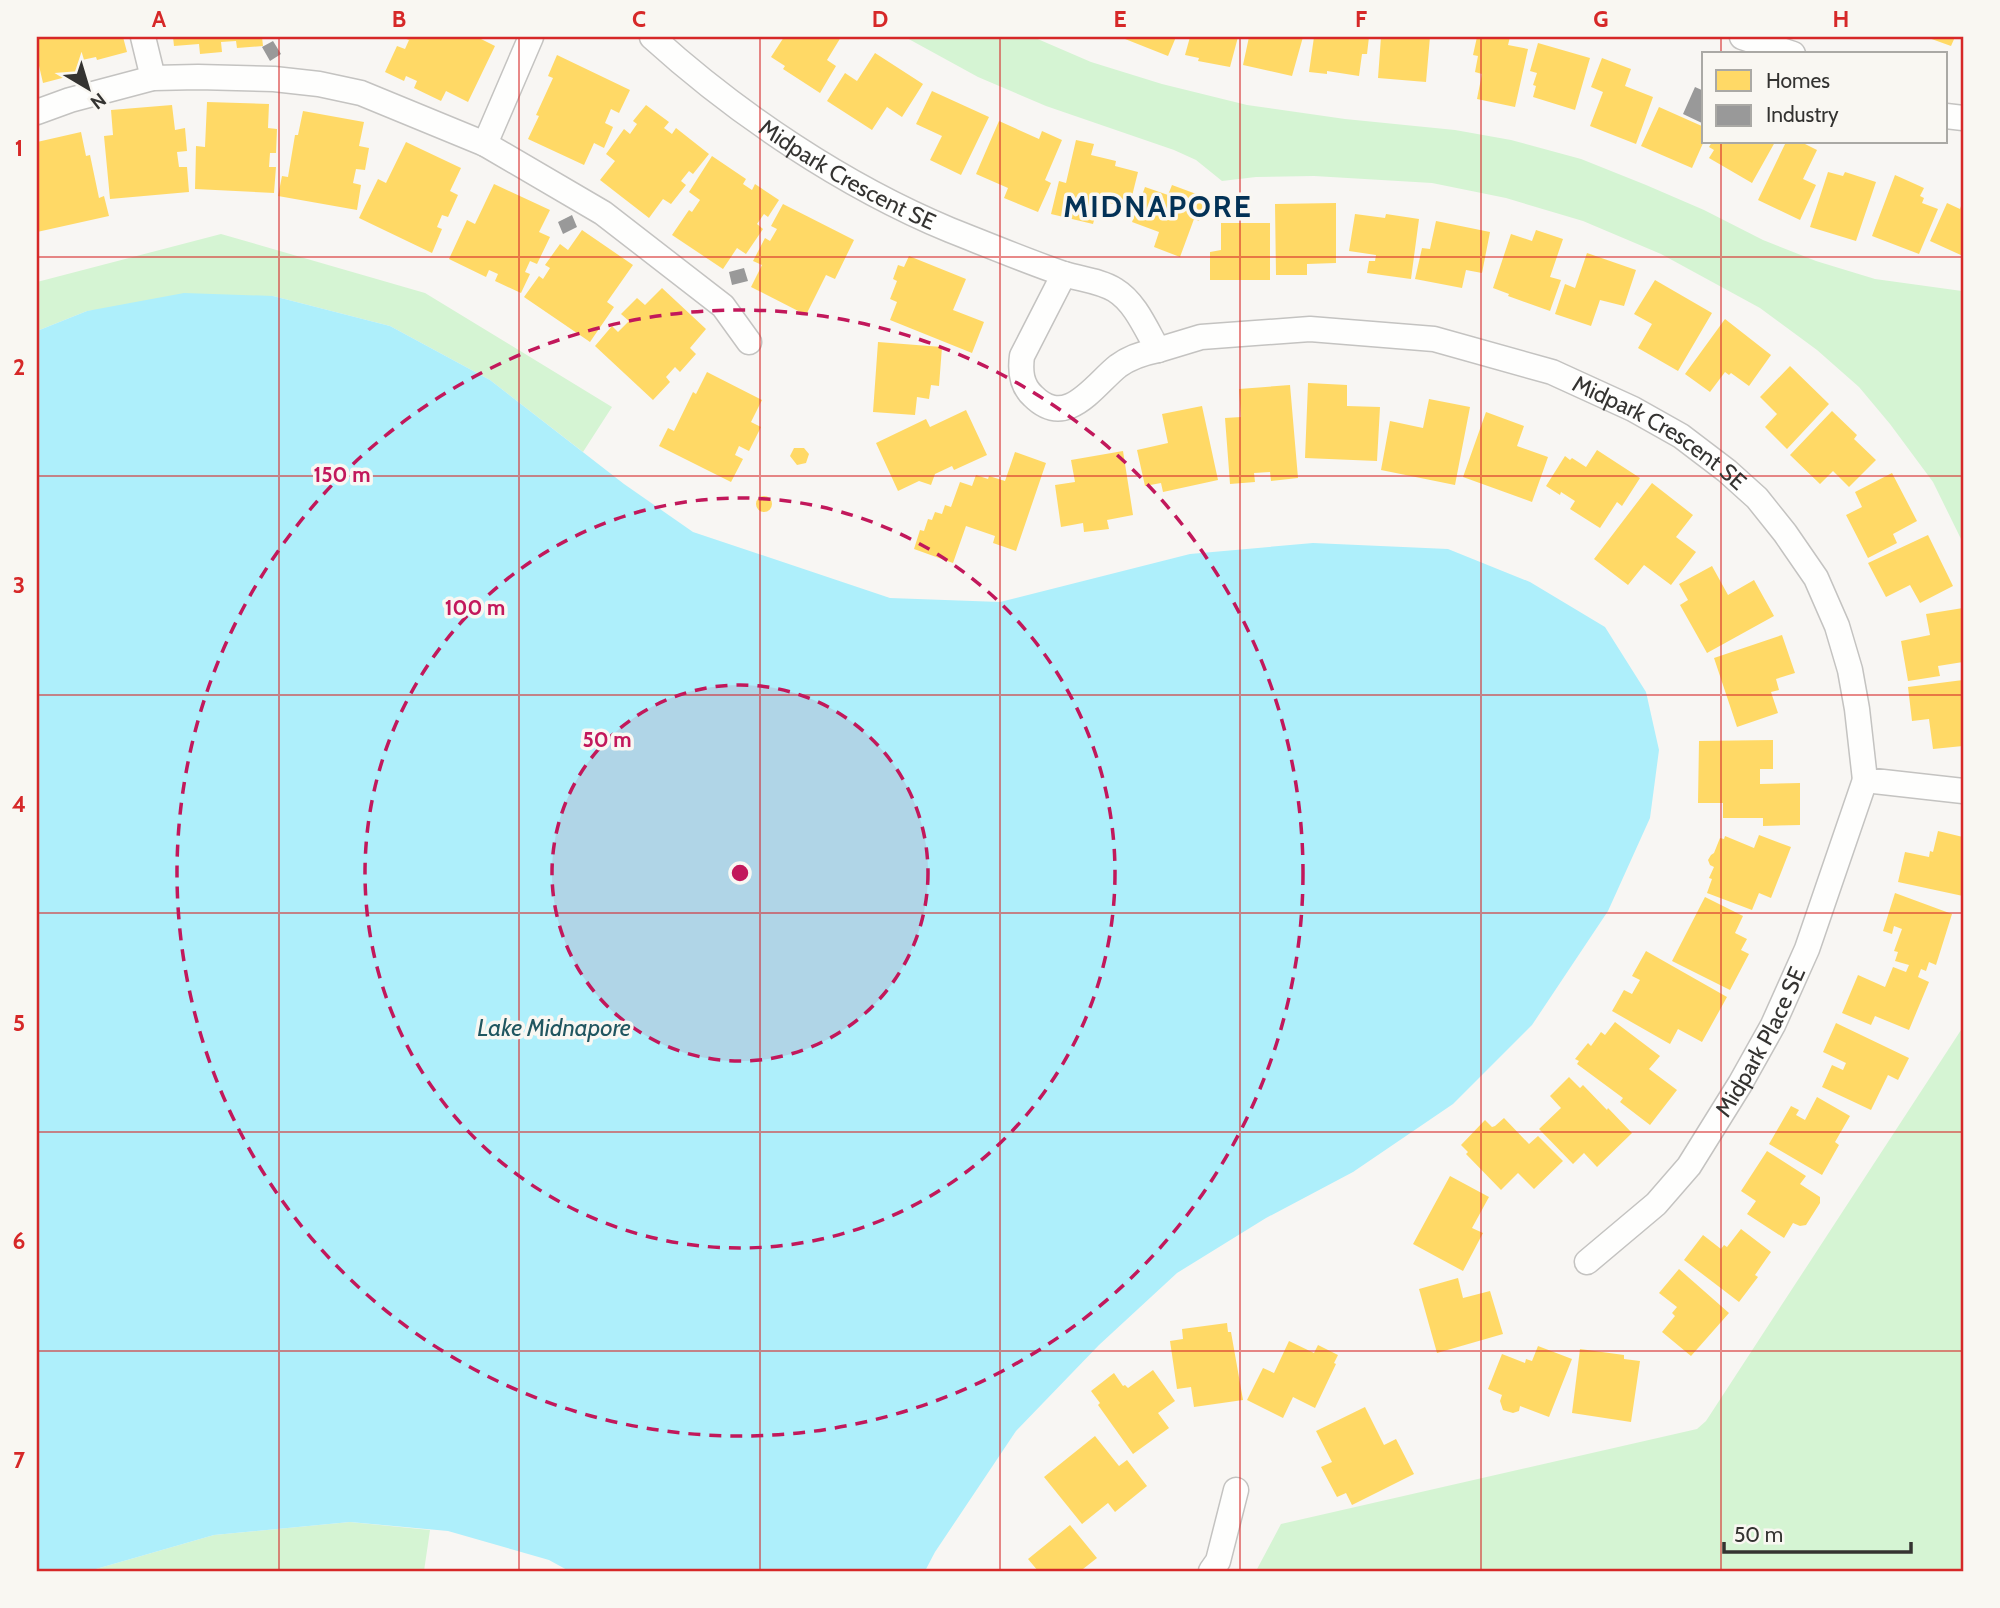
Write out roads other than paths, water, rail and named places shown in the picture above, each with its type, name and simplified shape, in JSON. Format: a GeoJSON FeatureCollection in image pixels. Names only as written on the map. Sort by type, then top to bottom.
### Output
{"type":"FeatureCollection","features":[{"type":"Feature","properties":{"kind":"street"},"geometry":{"type":"LineString","coordinates":[[143,37],[153,78]]}},
{"type":"Feature","properties":{"kind":"street"},"geometry":{"type":"LineString","coordinates":[[485,144],[531,37]]}},
{"type":"Feature","properties":{"kind":"street","name":"Midpark Crescent SE"},"geometry":{"type":"LineString","coordinates":[[652,37],[756,121],[871,191],[946,228],[1064,274],[1113,288],[1128,299],[1158,349]]}},
{"type":"Feature","properties":{"kind":"street"},"geometry":{"type":"LineString","coordinates":[[1742,37],[1787,52]]}},
{"type":"Feature","properties":{"kind":"street"},"geometry":{"type":"LineString","coordinates":[[37,112],[70,100],[153,78],[274,79],[361,93],[485,144],[603,213],[723,306],[749,342]]}},
{"type":"Feature","properties":{"kind":"street","name":"Midpark Crescent SE"},"geometry":{"type":"LineString","coordinates":[[1064,274],[1022,356],[1020,368],[1028,391],[1045,405],[1066,407],[1076,404],[1085,399],[1120,365],[1139,354],[1201,337],[1310,329],[1434,339],[1552,372],[1633,409],[1681,436],[1757,498],[1816,578],[1837,626],[1850,670],[1865,780]]}},
{"type":"Feature","properties":{"kind":"street"},"geometry":{"type":"LineString","coordinates":[[1865,780],[1963,791]]}},
{"type":"Feature","properties":{"kind":"street","name":"Midpark Place SE"},"geometry":{"type":"LineString","coordinates":[[1587,1262],[1656,1204],[1689,1166],[1740,1084],[1773,1025],[1807,949],[1865,780]]}},
{"type":"Feature","properties":{"kind":"street"},"geometry":{"type":"LineString","coordinates":[[1211,1571],[1218,1560],[1236,1490]]}},
{"type":"Feature","properties":{"kind":"water","name":"Lake Midnapore"},"geometry":{"type":"Polygon","coordinates":[[[184,293],[273,296],[390,326],[490,380],[624,484],[693,532],[890,598],[1000,602],[1190,554],[1313,543],[1448,549],[1530,582],[1605,627],[1646,692],[1659,750],[1650,818],[1608,911],[1532,1025],[1453,1104],[1353,1172],[1266,1218],[1177,1273],[1099,1345],[1016,1431],[925,1571],[569,1571],[549,1560],[448,1531],[350,1522],[214,1535],[89,1571],[37,1571],[37,331],[87,311],[184,293]]]}},
{"type":"Feature","properties":{"kind":"district","name":"MIDNAPORE"},"geometry":{"type":"Point","coordinates":[1158,207]}}]}
